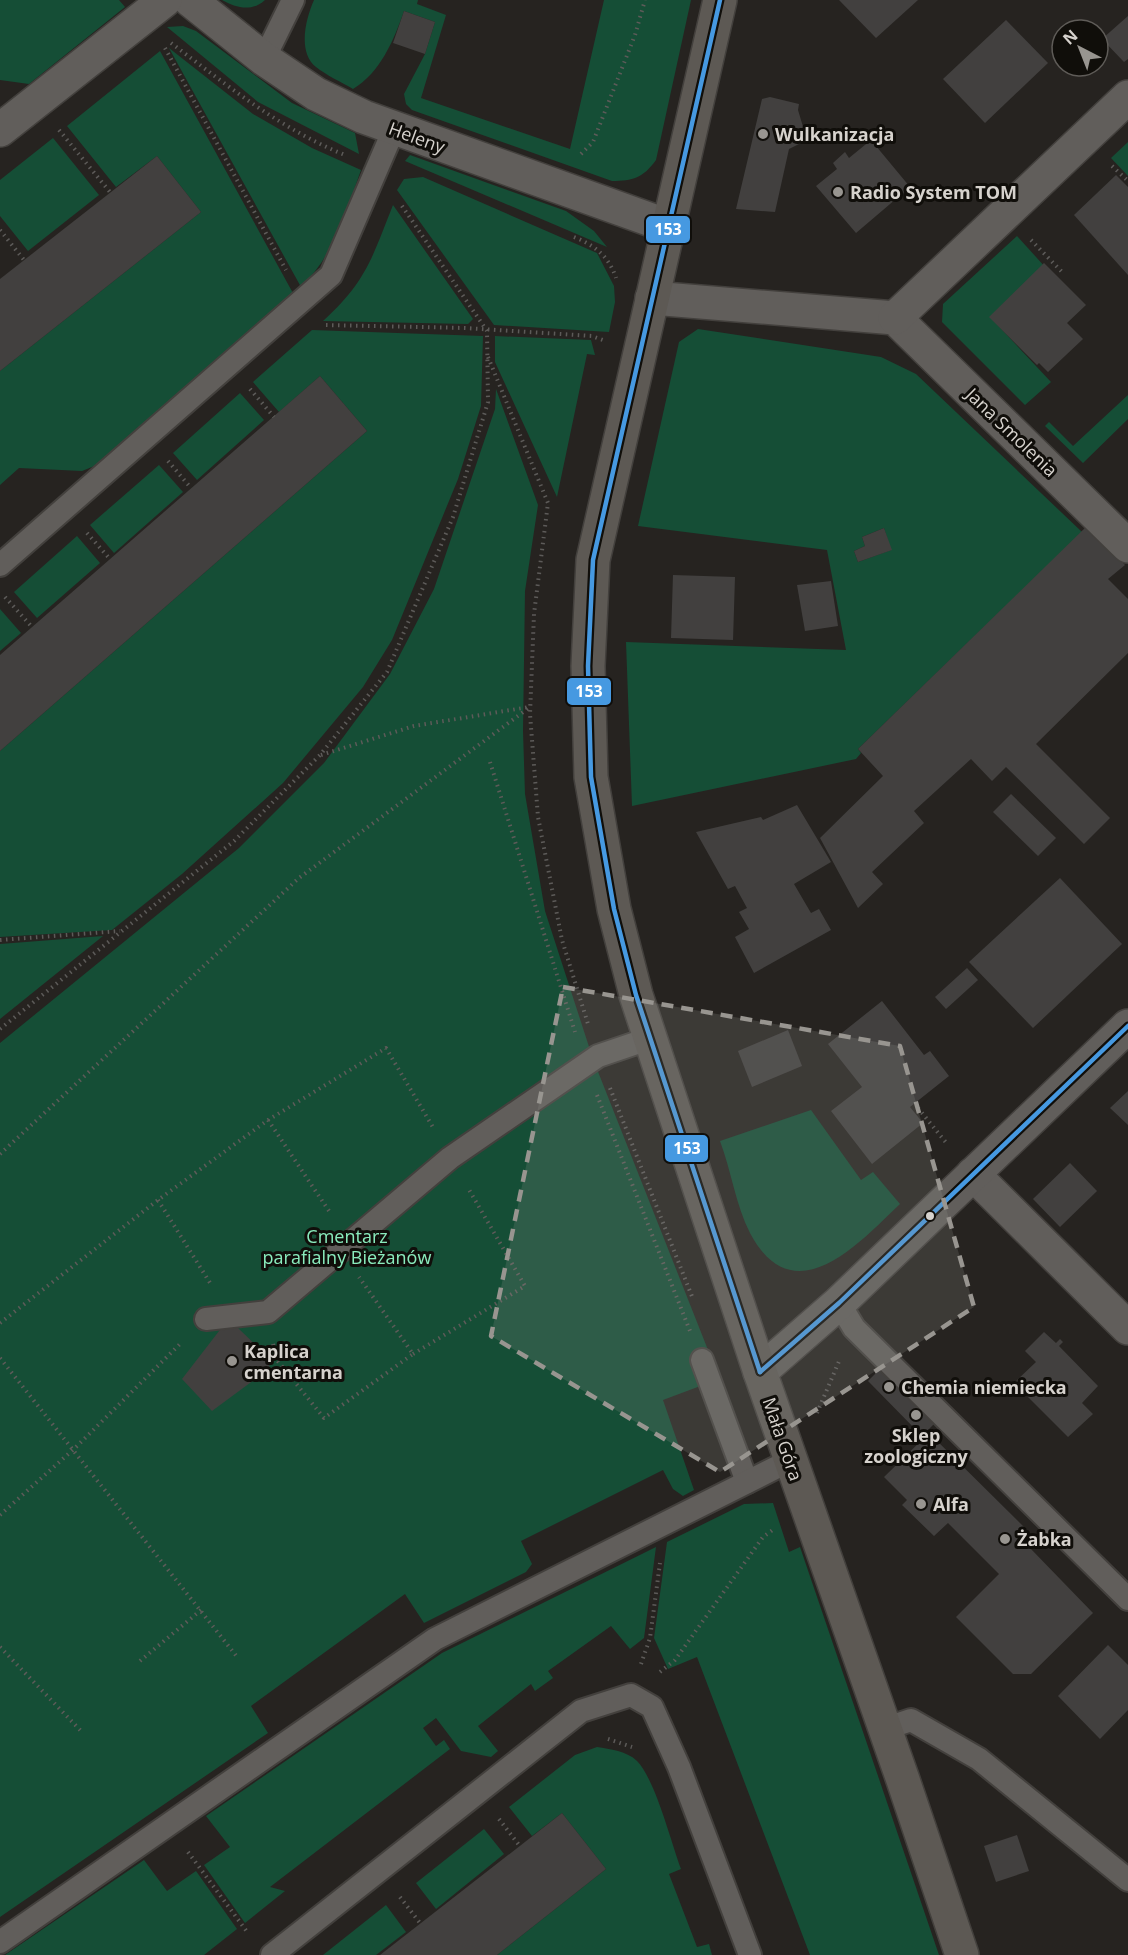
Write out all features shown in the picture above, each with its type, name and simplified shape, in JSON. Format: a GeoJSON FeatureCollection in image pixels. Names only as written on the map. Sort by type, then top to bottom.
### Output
{"type":"FeatureCollection","features":[{"type":"Feature","properties":{"kind":"street"},"geometry":{"type":"LineString","coordinates":[[0,130],[165,0]]}},
{"type":"Feature","properties":{"kind":"street","name":"Heleny"},"geometry":{"type":"LineString","coordinates":[[190,0],[264,59],[316,94],[394,129],[668,226]]}},
{"type":"Feature","properties":{"kind":"street","name":"Mała Góra"},"geometry":{"type":"LineString","coordinates":[[720,0],[593,560],[588,666],[591,777],[614,909],[636,995],[760,1372],[962,1955]]}},
{"type":"Feature","properties":{"kind":"street"},"geometry":{"type":"LineString","coordinates":[[652,298],[895,318],[1128,97]]}},
{"type":"Feature","properties":{"kind":"street","name":"Jana Smolenia"},"geometry":{"type":"LineString","coordinates":[[895,318],[1128,546]]}},
{"type":"Feature","properties":{"kind":"street"},"geometry":{"type":"LineString","coordinates":[[760,1372],[839,1303],[1128,1026]]}},
{"type":"Feature","properties":{"kind":"street"},"geometry":{"type":"LineString","coordinates":[[972,1174],[1128,1328]]}},
{"type":"Feature","properties":{"kind":"lane"},"geometry":{"type":"LineString","coordinates":[[264,59],[293,0]]}},
{"type":"Feature","properties":{"kind":"lane"},"geometry":{"type":"LineString","coordinates":[[0,565],[331,275],[394,129]]}},
{"type":"Feature","properties":{"kind":"lane"},"geometry":{"type":"LineString","coordinates":[[206,1319],[268,1312],[450,1158],[597,1056],[651,1038]]}},
{"type":"Feature","properties":{"kind":"lane"},"geometry":{"type":"LineString","coordinates":[[839,1303],[854,1329],[1128,1599]]}},
{"type":"Feature","properties":{"kind":"lane"},"geometry":{"type":"LineString","coordinates":[[702,1360],[747,1482]]}},
{"type":"Feature","properties":{"kind":"lane"},"geometry":{"type":"LineString","coordinates":[[0,1942],[435,1639],[791,1460]]}},
{"type":"Feature","properties":{"kind":"lane"},"geometry":{"type":"LineString","coordinates":[[272,1955],[581,1712],[631,1695],[652,1707],[679,1767],[750,1955]]}},
{"type":"Feature","properties":{"kind":"lane"},"geometry":{"type":"LineString","coordinates":[[884,1729],[911,1720],[979,1759],[1128,1880]]}},
{"type":"Feature","properties":{"kind":"path"},"geometry":{"type":"LineString","coordinates":[[559,187],[571,162],[593,142],[636,35],[645,0]]}},
{"type":"Feature","properties":{"kind":"path"},"geometry":{"type":"LineString","coordinates":[[165,39],[165,50],[302,300],[305,324],[592,336],[612,343]]}},
{"type":"Feature","properties":{"kind":"path"},"geometry":{"type":"LineString","coordinates":[[55,125],[110,192]]}},
{"type":"Feature","properties":{"kind":"path"},"geometry":{"type":"LineString","coordinates":[[1106,159],[1127,180]]}},
{"type":"Feature","properties":{"kind":"path"},"geometry":{"type":"LineString","coordinates":[[0,1029],[234,841],[320,755],[387,672],[453,517],[488,402],[488,331],[396,199]]}},
{"type":"Feature","properties":{"kind":"path"},"geometry":{"type":"LineString","coordinates":[[0,230],[24,260]]}},
{"type":"Feature","properties":{"kind":"path"},"geometry":{"type":"LineString","coordinates":[[1029,238],[1064,274]]}},
{"type":"Feature","properties":{"kind":"path"},"geometry":{"type":"LineString","coordinates":[[248,387],[274,417]]}},
{"type":"Feature","properties":{"kind":"path"},"geometry":{"type":"LineString","coordinates":[[166,459],[191,488]]}},
{"type":"Feature","properties":{"kind":"path"},"geometry":{"type":"LineString","coordinates":[[86,533],[110,559]]}},
{"type":"Feature","properties":{"kind":"path"},"geometry":{"type":"LineString","coordinates":[[0,592],[32,627]]}},
{"type":"Feature","properties":{"kind":"path"},"geometry":{"type":"LineString","coordinates":[[0,1154],[299,878],[530,706],[414,726],[320,755]]}},
{"type":"Feature","properties":{"kind":"path"},"geometry":{"type":"LineString","coordinates":[[0,940],[120,931]]}},
{"type":"Feature","properties":{"kind":"path"},"geometry":{"type":"LineString","coordinates":[[0,1323],[158,1200],[268,1120],[386,1048],[525,1286],[413,1354]]}},
{"type":"Feature","properties":{"kind":"path"},"geometry":{"type":"LineString","coordinates":[[918,1108],[950,1147]]}},
{"type":"Feature","properties":{"kind":"path"},"geometry":{"type":"LineString","coordinates":[[158,1200],[231,1316]]}},
{"type":"Feature","properties":{"kind":"path"},"geometry":{"type":"LineString","coordinates":[[268,1312],[276,1359],[324,1418]]}},
{"type":"Feature","properties":{"kind":"path"},"geometry":{"type":"LineString","coordinates":[[0,1515],[74,1449],[206,1319]]}},
{"type":"Feature","properties":{"kind":"path"},"geometry":{"type":"LineString","coordinates":[[0,1358],[238,1658]]}},
{"type":"Feature","properties":{"kind":"path"},"geometry":{"type":"LineString","coordinates":[[610,1739],[631,1695],[650,1638],[664,1524]]}},
{"type":"Feature","properties":{"kind":"path"},"geometry":{"type":"LineString","coordinates":[[631,1695],[675,1660],[763,1537],[778,1527]]}},
{"type":"Feature","properties":{"kind":"path"},"geometry":{"type":"LineString","coordinates":[[140,1661],[201,1610]]}},
{"type":"Feature","properties":{"kind":"path"},"geometry":{"type":"LineString","coordinates":[[0,1647],[82,1732]]}},
{"type":"Feature","properties":{"kind":"path"},"geometry":{"type":"LineString","coordinates":[[599,1738],[610,1739],[634,1748],[639,1753]]}},
{"type":"Feature","properties":{"kind":"path"},"geometry":{"type":"LineString","coordinates":[[498,1818],[519,1845]]}},
{"type":"Feature","properties":{"kind":"path"},"geometry":{"type":"LineString","coordinates":[[169,1826],[251,1937]]}},
{"type":"Feature","properties":{"kind":"path"},"geometry":{"type":"LineString","coordinates":[[399,1896],[420,1923]]}},
{"type":"Feature","properties":{"kind":"highlighted area"},"geometry":{"type":"Polygon","coordinates":[[[563,987],[900,1046],[974,1307],[720,1472],[491,1336],[563,987]]]}},
{"type":"Feature","properties":{"kind":"green space"},"geometry":{"type":"Polygon","coordinates":[[[0,0],[119,0],[125,7],[29,84],[0,80],[0,0]]]}},
{"type":"Feature","properties":{"kind":"green space"},"geometry":{"type":"Polygon","coordinates":[[[222,0],[265,0],[255,6],[244,8],[222,0]]]}},
{"type":"Feature","properties":{"kind":"green space"},"geometry":{"type":"Polygon","coordinates":[[[314,0],[418,0],[417,4],[446,15],[421,98],[570,149],[604,0],[691,0],[656,160],[642,175],[612,181],[412,110],[406,104],[404,94],[425,54],[435,22],[404,11],[385,55],[371,74],[353,89],[329,76],[310,61],[305,35],[308,16],[314,0]]]}},
{"type":"Feature","properties":{"kind":"green space"},"geometry":{"type":"Polygon","coordinates":[[[183,26],[196,31],[292,103],[355,133],[359,154],[258,102],[167,27],[183,26]]]}},
{"type":"Feature","properties":{"kind":"green space"},"geometry":{"type":"Polygon","coordinates":[[[169,48],[253,114],[312,148],[361,170],[344,218],[331,246],[313,274],[301,287],[169,48]]]}},
{"type":"Feature","properties":{"kind":"green space"},"geometry":{"type":"Polygon","coordinates":[[[160,51],[294,295],[97,465],[82,471],[19,468],[0,485],[0,371],[201,212],[157,156],[116,187],[67,126],[160,51]]]}},
{"type":"Feature","properties":{"kind":"green space"},"geometry":{"type":"Polygon","coordinates":[[[53,138],[99,195],[28,251],[0,216],[0,180],[53,138]]]}},
{"type":"Feature","properties":{"kind":"green space"},"geometry":{"type":"Polygon","coordinates":[[[1128,142],[1128,176],[1111,158],[1128,142]]]}},
{"type":"Feature","properties":{"kind":"green space"},"geometry":{"type":"Polygon","coordinates":[[[410,155],[566,211],[594,231],[607,247],[405,161],[410,155]]]}},
{"type":"Feature","properties":{"kind":"green space"},"geometry":{"type":"Polygon","coordinates":[[[423,177],[597,253],[614,286],[615,302],[609,332],[494,325],[397,190],[404,179],[423,177]]]}},
{"type":"Feature","properties":{"kind":"green space"},"geometry":{"type":"Polygon","coordinates":[[[393,205],[473,319],[468,324],[323,321],[359,281],[373,255],[393,205]]]}},
{"type":"Feature","properties":{"kind":"green space"},"geometry":{"type":"Polygon","coordinates":[[[1017,236],[1046,268],[992,319],[1051,382],[1025,405],[942,322],[943,304],[1017,236]]]}},
{"type":"Feature","properties":{"kind":"green space"},"geometry":{"type":"Polygon","coordinates":[[[698,329],[881,357],[916,374],[1082,532],[858,749],[861,753],[856,759],[632,806],[626,642],[846,650],[827,550],[638,526],[679,342],[698,329]],[[884,528],[862,537],[865,546],[854,551],[858,562],[891,550],[884,528]]]}},
{"type":"Feature","properties":{"kind":"green space"},"geometry":{"type":"Polygon","coordinates":[[[312,330],[483,336],[481,406],[458,479],[392,640],[363,687],[283,783],[182,874],[112,930],[0,937],[0,751],[367,431],[320,376],[279,412],[253,382],[312,330]]]}},
{"type":"Feature","properties":{"kind":"green space"},"geometry":{"type":"Polygon","coordinates":[[[495,336],[591,340],[595,355],[587,354],[557,497],[495,362],[495,336]]]}},
{"type":"Feature","properties":{"kind":"green space","name":"Cmentarz parafialny Bieżanów"},"geometry":{"type":"Polygon","coordinates":[[[496,389],[538,505],[525,591],[523,731],[525,794],[545,911],[593,1059],[710,1355],[703,1385],[663,1400],[694,1490],[683,1496],[673,1489],[663,1470],[521,1541],[532,1564],[526,1572],[424,1623],[405,1594],[251,1706],[268,1733],[0,1917],[0,1043],[239,848],[324,763],[390,674],[434,589],[495,409],[496,389]]]}},
{"type":"Feature","properties":{"kind":"green space"},"geometry":{"type":"Polygon","coordinates":[[[240,393],[264,420],[197,480],[173,453],[240,393]]]}},
{"type":"Feature","properties":{"kind":"green space"},"geometry":{"type":"Polygon","coordinates":[[[1128,395],[1128,419],[1083,463],[1045,426],[1049,422],[1073,446],[1128,395]]]}},
{"type":"Feature","properties":{"kind":"green space"},"geometry":{"type":"Polygon","coordinates":[[[159,465],[183,492],[114,553],[90,525],[159,465]]]}},
{"type":"Feature","properties":{"kind":"green space"},"geometry":{"type":"Polygon","coordinates":[[[77,536],[100,563],[37,618],[14,592],[77,536]]]}},
{"type":"Feature","properties":{"kind":"green space"},"geometry":{"type":"Polygon","coordinates":[[[0,609],[21,633],[0,651],[0,609]]]}},
{"type":"Feature","properties":{"kind":"green space"},"geometry":{"type":"Polygon","coordinates":[[[103,936],[0,1019],[0,944],[103,936]]]}},
{"type":"Feature","properties":{"kind":"green space"},"geometry":{"type":"Polygon","coordinates":[[[811,1110],[861,1180],[873,1172],[900,1204],[846,1252],[826,1264],[806,1271],[786,1269],[767,1257],[750,1233],[720,1141],[811,1110]]]}},
{"type":"Feature","properties":{"kind":"green space"},"geometry":{"type":"Polygon","coordinates":[[[773,1503],[789,1552],[800,1547],[939,1955],[810,1955],[697,1657],[668,1669],[654,1638],[667,1542],[744,1504],[773,1503]]]}},
{"type":"Feature","properties":{"kind":"green space"},"geometry":{"type":"Polygon","coordinates":[[[656,1547],[644,1638],[630,1649],[611,1626],[548,1671],[553,1678],[535,1691],[531,1684],[478,1726],[498,1751],[491,1757],[461,1751],[436,1718],[423,1728],[436,1746],[444,1740],[450,1749],[270,1887],[285,1891],[245,1923],[204,1865],[230,1847],[206,1816],[442,1653],[656,1547]]]}},
{"type":"Feature","properties":{"kind":"green space"},"geometry":{"type":"Polygon","coordinates":[[[597,1747],[628,1755],[644,1770],[662,1812],[681,1869],[669,1874],[697,1947],[709,1944],[712,1955],[497,1955],[606,1869],[562,1813],[532,1836],[509,1807],[575,1755],[597,1747]]]}},
{"type":"Feature","properties":{"kind":"green space"},"geometry":{"type":"Polygon","coordinates":[[[484,1829],[504,1854],[436,1909],[416,1883],[484,1829]]]}},
{"type":"Feature","properties":{"kind":"green space"},"geometry":{"type":"Polygon","coordinates":[[[144,1860],[167,1891],[196,1871],[237,1929],[204,1955],[5,1955],[144,1860]]]}},
{"type":"Feature","properties":{"kind":"green space"},"geometry":{"type":"Polygon","coordinates":[[[386,1905],[406,1932],[376,1955],[323,1955],[386,1905]]]}},
{"type":"Feature","properties":{"kind":"building"},"geometry":{"type":"Polygon","coordinates":[[[839,0],[918,0],[876,38],[839,0]]]}},
{"type":"Feature","properties":{"kind":"building"},"geometry":{"type":"Polygon","coordinates":[[[404,11],[435,22],[425,54],[393,43],[404,11]]]}},
{"type":"Feature","properties":{"kind":"building"},"geometry":{"type":"Polygon","coordinates":[[[1128,16],[1128,59],[1124,62],[1110,47],[1110,32],[1128,16]]]}},
{"type":"Feature","properties":{"kind":"building"},"geometry":{"type":"Polygon","coordinates":[[[1006,20],[1048,63],[985,123],[943,79],[1006,20]]]}},
{"type":"Feature","properties":{"kind":"building"},"geometry":{"type":"Polygon","coordinates":[[[770,97],[799,104],[798,110],[807,140],[789,149],[775,212],[736,209],[762,99],[770,97]]]}},
{"type":"Feature","properties":{"kind":"building"},"geometry":{"type":"Polygon","coordinates":[[[871,140],[910,187],[856,233],[816,186],[837,169],[833,163],[845,152],[849,158],[871,140]]]}},
{"type":"Feature","properties":{"kind":"building"},"geometry":{"type":"Polygon","coordinates":[[[157,156],[201,212],[0,371],[0,279],[157,156]]]}},
{"type":"Feature","properties":{"kind":"building"},"geometry":{"type":"Polygon","coordinates":[[[1116,175],[1128,187],[1128,275],[1074,215],[1116,175]]]}},
{"type":"Feature","properties":{"kind":"building"},"geometry":{"type":"Polygon","coordinates":[[[1044,263],[1086,305],[1067,323],[1083,339],[1048,372],[1039,363],[1037,365],[989,317],[1044,263]]]}},
{"type":"Feature","properties":{"kind":"building"},"geometry":{"type":"Polygon","coordinates":[[[320,376],[367,431],[0,751],[0,655],[320,376]]]}},
{"type":"Feature","properties":{"kind":"building"},"geometry":{"type":"Polygon","coordinates":[[[1087,526],[1125,565],[1108,579],[1128,599],[1128,653],[1036,744],[1110,818],[1084,844],[1006,767],[992,781],[971,759],[914,811],[924,823],[872,872],[883,884],[858,908],[820,838],[883,776],[858,749],[1087,526]]]}},
{"type":"Feature","properties":{"kind":"building"},"geometry":{"type":"Polygon","coordinates":[[[884,528],[892,550],[858,562],[854,551],[865,546],[862,537],[884,528]]]}},
{"type":"Feature","properties":{"kind":"building"},"geometry":{"type":"Polygon","coordinates":[[[673,575],[735,577],[733,640],[671,638],[673,575]]]}},
{"type":"Feature","properties":{"kind":"building"},"geometry":{"type":"Polygon","coordinates":[[[831,581],[838,626],[805,631],[797,585],[831,581]]]}},
{"type":"Feature","properties":{"kind":"building"},"geometry":{"type":"Polygon","coordinates":[[[1011,794],[1056,838],[1038,856],[993,812],[1011,794]]]}},
{"type":"Feature","properties":{"kind":"building"},"geometry":{"type":"Polygon","coordinates":[[[797,805],[831,862],[794,884],[811,913],[819,909],[831,930],[754,973],[735,937],[749,929],[739,912],[747,908],[735,886],[728,889],[696,832],[761,817],[763,820],[797,805]]]}},
{"type":"Feature","properties":{"kind":"building"},"geometry":{"type":"Polygon","coordinates":[[[1060,878],[1122,944],[1033,1028],[969,962],[1060,878]]]}},
{"type":"Feature","properties":{"kind":"building"},"geometry":{"type":"Polygon","coordinates":[[[967,968],[978,980],[946,1009],[935,997],[967,968]]]}},
{"type":"Feature","properties":{"kind":"building"},"geometry":{"type":"Polygon","coordinates":[[[882,1001],[924,1055],[930,1051],[949,1076],[910,1107],[923,1123],[872,1164],[831,1111],[862,1087],[828,1044],[882,1001]]]}},
{"type":"Feature","properties":{"kind":"building"},"geometry":{"type":"Polygon","coordinates":[[[788,1030],[802,1066],[752,1087],[738,1051],[788,1030]]]}},
{"type":"Feature","properties":{"kind":"building"},"geometry":{"type":"Polygon","coordinates":[[[1128,1091],[1128,1125],[1110,1108],[1128,1091]]]}},
{"type":"Feature","properties":{"kind":"building"},"geometry":{"type":"Polygon","coordinates":[[[1070,1163],[1097,1191],[1060,1227],[1033,1199],[1070,1163]]]}},
{"type":"Feature","properties":{"kind":"building","name":"Kaplica cmentarna"},"geometry":{"type":"Polygon","coordinates":[[[226,1322],[238,1328],[266,1355],[270,1368],[212,1411],[182,1379],[226,1322]]]}},
{"type":"Feature","properties":{"kind":"building"},"geometry":{"type":"Polygon","coordinates":[[[1044,1332],[1056,1343],[1060,1339],[1063,1342],[1059,1346],[1098,1386],[1082,1403],[1093,1414],[1068,1437],[1014,1383],[1036,1362],[1025,1351],[1044,1332]]]}},
{"type":"Feature","properties":{"kind":"building"},"geometry":{"type":"Polygon","coordinates":[[[883,1366],[937,1421],[922,1436],[868,1381],[883,1366]]]}},
{"type":"Feature","properties":{"kind":"building"},"geometry":{"type":"Polygon","coordinates":[[[929,1433],[1025,1528],[1023,1529],[1036,1543],[1030,1548],[1093,1613],[1031,1674],[1013,1674],[956,1617],[999,1574],[948,1523],[934,1536],[902,1505],[907,1500],[884,1477],[929,1433]]]}},
{"type":"Feature","properties":{"kind":"building"},"geometry":{"type":"Polygon","coordinates":[[[1108,1645],[1128,1665],[1128,1710],[1100,1739],[1058,1696],[1108,1645]]]}},
{"type":"Feature","properties":{"kind":"building"},"geometry":{"type":"Polygon","coordinates":[[[562,1813],[606,1869],[497,1955],[380,1955],[562,1813]]]}},
{"type":"Feature","properties":{"kind":"building"},"geometry":{"type":"Polygon","coordinates":[[[1017,1835],[1029,1871],[996,1882],[984,1846],[1017,1835]]]}},
{"type":"Feature","properties":{"kind":"transit line","name":"153"},"geometry":{"type":"LineString","coordinates":[[720,0],[593,560],[588,666],[591,777],[614,909],[636,995],[760,1372]]}},
{"type":"Feature","properties":{"kind":"transit line","name":"153"},"geometry":{"type":"LineString","coordinates":[[760,1372],[839,1303],[1128,1026]]}},
{"type":"Feature","properties":{"kind":"place","name":"Wulkanizacja"},"geometry":{"type":"Point","coordinates":[763,134]}},
{"type":"Feature","properties":{"kind":"place","name":"Radio System TOM"},"geometry":{"type":"Point","coordinates":[838,192]}},
{"type":"Feature","properties":{"kind":"place","name":"Kaplica cmentarna"},"geometry":{"type":"Point","coordinates":[232,1361]}},
{"type":"Feature","properties":{"kind":"place","name":"Chemia niemiecka"},"geometry":{"type":"Point","coordinates":[889,1387]}},
{"type":"Feature","properties":{"kind":"place","name":"Sklep zoologiczny"},"geometry":{"type":"Point","coordinates":[916,1415]}},
{"type":"Feature","properties":{"kind":"place","name":"Alfa"},"geometry":{"type":"Point","coordinates":[921,1504]}},
{"type":"Feature","properties":{"kind":"place","name":"Żabka"},"geometry":{"type":"Point","coordinates":[1005,1539]}}]}
